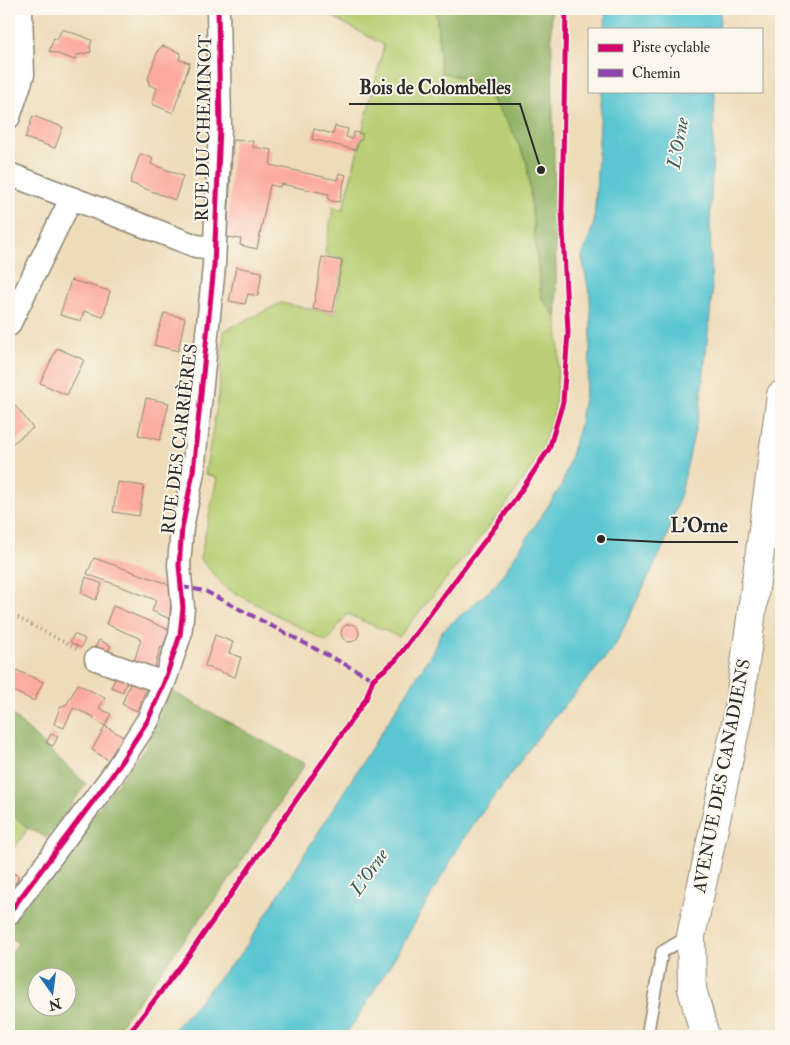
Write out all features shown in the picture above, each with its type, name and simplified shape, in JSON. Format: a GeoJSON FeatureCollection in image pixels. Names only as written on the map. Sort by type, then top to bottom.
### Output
{"type":"FeatureCollection","features":[{"type":"Feature","properties":{"kind":"street"},"geometry":{"type":"LineString","coordinates":[[9,117],[23,75],[21,9]]}},
{"type":"Feature","properties":{"kind":"street","name":"RUE DU CHEMINOT"},"geometry":{"type":"LineString","coordinates":[[215,248],[220,127],[218,9]]}},
{"type":"Feature","properties":{"kind":"street"},"geometry":{"type":"LineString","coordinates":[[9,174],[196,246],[215,248]]}},
{"type":"Feature","properties":{"kind":"street"},"geometry":{"type":"LineString","coordinates":[[9,325],[71,199]]}},
{"type":"Feature","properties":{"kind":"street","name":"RUE DES CARRIÈRES"},"geometry":{"type":"LineString","coordinates":[[9,913],[112,776],[148,720],[164,683],[180,635],[182,608],[179,566],[182,528],[193,472],[215,248]]}},
{"type":"Feature","properties":{"kind":"street","name":"AVENUE DES CANADIENS"},"geometry":{"type":"LineString","coordinates":[[705,1036],[692,989],[691,936],[738,715],[781,395]]}},
{"type":"Feature","properties":{"kind":"street"},"geometry":{"type":"LineString","coordinates":[[96,659],[164,683]]}},
{"type":"Feature","properties":{"kind":"lane"},"geometry":{"type":"LineString","coordinates":[[647,1036],[662,952],[691,936]]}},
{"type":"Feature","properties":{"kind":"path"},"geometry":{"type":"LineString","coordinates":[[9,613],[96,659]]}},
{"type":"Feature","properties":{"kind":"green space"},"geometry":{"type":"Polygon","coordinates":[[[318,9],[436,9],[441,72],[481,84],[512,130],[527,163],[541,297],[557,318],[559,351],[555,410],[540,455],[504,508],[399,637],[347,614],[327,642],[226,588],[200,559],[217,478],[205,474],[219,394],[224,331],[281,303],[335,314],[344,259],[325,254],[333,207],[343,210],[384,45],[318,9]]]}},
{"type":"Feature","properties":{"kind":"green space"},"geometry":{"type":"Polygon","coordinates":[[[436,9],[551,9],[557,318],[541,297],[527,163],[512,130],[481,84],[441,72],[436,9]]]}},
{"type":"Feature","properties":{"kind":"green space"},"geometry":{"type":"Polygon","coordinates":[[[170,690],[305,764],[228,882],[112,1036],[9,1036],[9,957],[18,943],[9,936],[9,926],[147,745],[170,690]]]}},
{"type":"Feature","properties":{"kind":"green space"},"geometry":{"type":"Polygon","coordinates":[[[9,712],[86,784],[47,838],[28,828],[9,811],[9,712]]]}},
{"type":"Feature","properties":{"kind":"green space"},"geometry":{"type":"Polygon","coordinates":[[[9,811],[28,828],[16,846],[9,848],[9,811]]]}},
{"type":"Feature","properties":{"kind":"water"},"geometry":{"type":"Polygon","coordinates":[[[606,9],[721,9],[719,28],[605,28],[606,9]]]}},
{"type":"Feature","properties":{"kind":"water"},"geometry":{"type":"Polygon","coordinates":[[[602,92],[715,92],[710,224],[712,295],[700,407],[681,493],[664,545],[614,648],[541,733],[467,833],[401,947],[357,1019],[344,1036],[168,1036],[243,951],[433,651],[441,632],[495,586],[562,485],[579,428],[589,368],[590,297],[582,257],[594,223],[602,92]]]}},
{"type":"Feature","properties":{"kind":"building"},"geometry":{"type":"Polygon","coordinates":[[[62,29],[92,40],[91,52],[77,55],[75,60],[49,51],[54,38],[57,40],[62,29]]]}},
{"type":"Feature","properties":{"kind":"building"},"geometry":{"type":"Polygon","coordinates":[[[163,46],[181,53],[179,60],[190,63],[173,113],[152,104],[157,88],[149,85],[148,78],[158,50],[163,46]]]}},
{"type":"Feature","properties":{"kind":"building"},"geometry":{"type":"Polygon","coordinates":[[[33,116],[63,127],[55,148],[25,138],[33,116]]]}},
{"type":"Feature","properties":{"kind":"building"},"geometry":{"type":"Polygon","coordinates":[[[335,126],[348,129],[346,137],[352,139],[354,132],[363,134],[356,150],[312,139],[314,129],[333,134],[335,126]]]}},
{"type":"Feature","properties":{"kind":"building"},"geometry":{"type":"Polygon","coordinates":[[[233,140],[253,141],[253,147],[272,150],[270,165],[337,180],[339,173],[346,175],[339,202],[328,199],[329,194],[281,184],[280,187],[270,185],[257,249],[240,245],[241,239],[227,237],[233,140]]]}},
{"type":"Feature","properties":{"kind":"building"},"geometry":{"type":"Polygon","coordinates":[[[140,154],[153,158],[151,164],[183,176],[175,200],[130,183],[140,154]]]}},
{"type":"Feature","properties":{"kind":"building"},"geometry":{"type":"Polygon","coordinates":[[[322,257],[342,261],[333,312],[313,309],[322,257]]]}},
{"type":"Feature","properties":{"kind":"building"},"geometry":{"type":"Polygon","coordinates":[[[236,267],[262,272],[258,296],[248,294],[245,304],[229,301],[236,267]]]}},
{"type":"Feature","properties":{"kind":"building"},"geometry":{"type":"Polygon","coordinates":[[[71,280],[110,291],[103,317],[84,311],[81,321],[60,315],[71,280]]]}},
{"type":"Feature","properties":{"kind":"building"},"geometry":{"type":"Polygon","coordinates":[[[164,313],[185,318],[178,351],[154,345],[164,313]]]}},
{"type":"Feature","properties":{"kind":"building"},"geometry":{"type":"Polygon","coordinates":[[[57,348],[84,360],[67,395],[40,383],[57,348]]]}},
{"type":"Feature","properties":{"kind":"building"},"geometry":{"type":"Polygon","coordinates":[[[146,398],[169,403],[160,440],[138,435],[146,398]]]}},
{"type":"Feature","properties":{"kind":"building"},"geometry":{"type":"Polygon","coordinates":[[[14,404],[33,428],[9,446],[9,408],[14,404]]]}},
{"type":"Feature","properties":{"kind":"building"},"geometry":{"type":"Polygon","coordinates":[[[118,482],[144,486],[139,516],[113,512],[118,482]]]}},
{"type":"Feature","properties":{"kind":"building"},"geometry":{"type":"Polygon","coordinates":[[[94,558],[165,583],[171,588],[170,619],[152,611],[156,600],[87,574],[94,558]]]}},
{"type":"Feature","properties":{"kind":"building"},"geometry":{"type":"Polygon","coordinates":[[[86,577],[102,584],[96,600],[81,593],[86,577]]]}},
{"type":"Feature","properties":{"kind":"building"},"geometry":{"type":"Polygon","coordinates":[[[113,606],[170,630],[161,647],[153,672],[133,665],[141,639],[106,624],[113,606]]]}},
{"type":"Feature","properties":{"kind":"building"},"geometry":{"type":"Polygon","coordinates":[[[350,624],[356,627],[359,633],[356,639],[350,642],[344,639],[341,633],[344,627],[350,624]]]}},
{"type":"Feature","properties":{"kind":"building"},"geometry":{"type":"Polygon","coordinates":[[[74,634],[85,639],[81,648],[70,642],[74,634]]]}},
{"type":"Feature","properties":{"kind":"building"},"geometry":{"type":"Polygon","coordinates":[[[215,635],[233,642],[229,653],[241,657],[235,677],[205,666],[215,635]]]}},
{"type":"Feature","properties":{"kind":"building"},"geometry":{"type":"Polygon","coordinates":[[[99,640],[111,646],[104,659],[92,653],[99,640]]]}},
{"type":"Feature","properties":{"kind":"building"},"geometry":{"type":"Polygon","coordinates":[[[14,669],[43,682],[34,701],[9,689],[9,679],[14,669]]]}},
{"type":"Feature","properties":{"kind":"building"},"geometry":{"type":"Polygon","coordinates":[[[119,672],[129,676],[123,692],[111,687],[119,672]]]}},
{"type":"Feature","properties":{"kind":"building"},"geometry":{"type":"Polygon","coordinates":[[[133,676],[149,683],[137,711],[122,704],[133,676]]]}},
{"type":"Feature","properties":{"kind":"building"},"geometry":{"type":"Polygon","coordinates":[[[78,684],[105,698],[99,708],[111,714],[105,726],[93,719],[94,717],[73,708],[64,728],[54,724],[60,707],[67,704],[78,684]]]}},
{"type":"Feature","properties":{"kind":"building"},"geometry":{"type":"Polygon","coordinates":[[[105,726],[125,738],[115,758],[108,760],[92,750],[105,726]]]}},
{"type":"Feature","properties":{"kind":"building"},"geometry":{"type":"Polygon","coordinates":[[[51,734],[58,737],[53,746],[46,743],[51,734]]]}},
{"type":"Feature","properties":{"kind":"building"},"geometry":{"type":"Polygon","coordinates":[[[9,871],[19,876],[9,896],[9,871]]]}},
{"type":"Feature","properties":{"kind":"marked path"},"geometry":{"type":"LineString","coordinates":[[182,587],[205,591],[373,679]]}},
{"type":"Feature","properties":{"kind":"cycle path"},"geometry":{"type":"LineString","coordinates":[[9,913],[112,776],[148,720],[164,683],[180,635],[183,608],[179,565],[182,528],[193,472],[214,266],[220,127],[218,9]]}},
{"type":"Feature","properties":{"kind":"cycle path"},"geometry":{"type":"LineString","coordinates":[[127,1036],[189,955],[366,699],[373,679],[395,661],[510,507],[549,449],[563,402],[568,332],[562,210],[566,9]]}},
{"type":"Feature","properties":{"kind":"place","name":"Bois de Colombelles"},"geometry":{"type":"Point","coordinates":[541,170]}},
{"type":"Feature","properties":{"kind":"place","name":"L'Orne"},"geometry":{"type":"Point","coordinates":[601,539]}}]}
